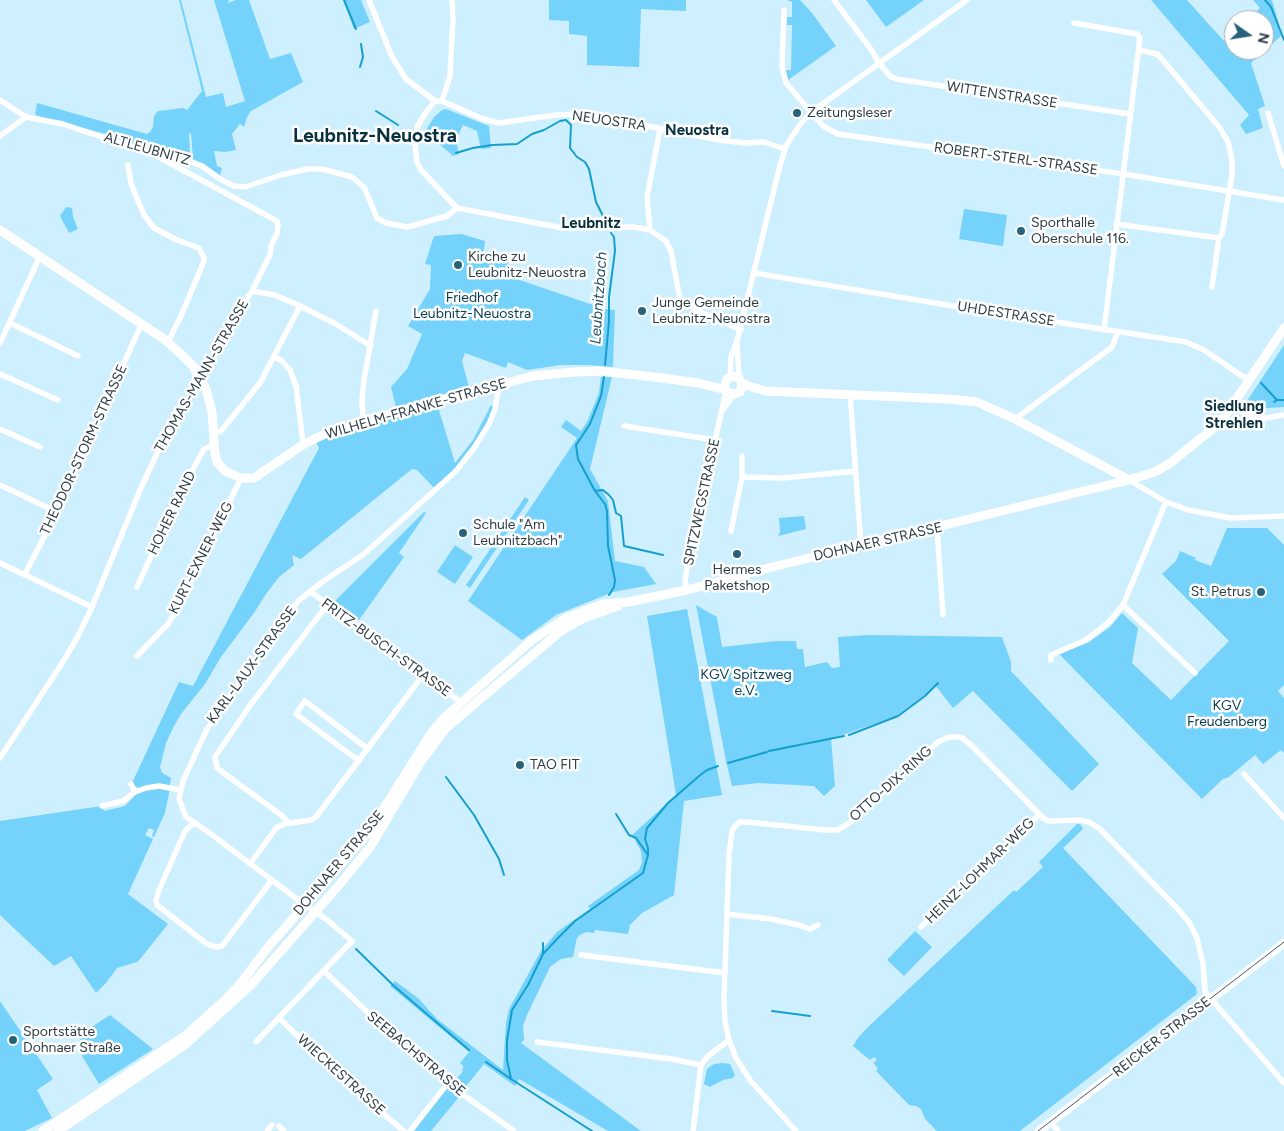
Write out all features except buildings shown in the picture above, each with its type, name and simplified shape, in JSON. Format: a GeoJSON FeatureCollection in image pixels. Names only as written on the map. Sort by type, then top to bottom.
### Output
{"type":"FeatureCollection","features":[{"type":"Feature","properties":{"kind":"main road"},"geometry":{"type":"LineString","coordinates":[[0,230],[168,342],[192,366],[201,378],[209,398],[217,462],[225,471],[241,478]]}},
{"type":"Feature","properties":{"kind":"main road","name":"DOHNAER STRASSE"},"geometry":{"type":"LineString","coordinates":[[43,1131],[186,1035],[240,984],[269,946],[369,832],[432,732],[532,640],[566,618],[602,604],[628,602],[687,590],[1129,480],[1163,468],[1218,426],[1284,328]]}},
{"type":"Feature","properties":{"kind":"main road","name":"WILHELM-FRANKE-STRASSE"},"geometry":{"type":"LineString","coordinates":[[241,478],[254,478],[304,444],[327,433],[364,421],[533,376],[588,371],[623,373],[765,391],[966,400],[987,406],[1014,419],[1129,480]]}},
{"type":"Feature","properties":{"kind":"main road","name":"DOHNAER STRASSE"},"geometry":{"type":"LineString","coordinates":[[58,1131],[186,1044],[251,985],[371,846],[430,747],[446,728],[562,630],[584,618],[628,602]]}},
{"type":"Feature","properties":{"kind":"main road","name":"REICKER STRASSE"},"geometry":{"type":"LineString","coordinates":[[1040,1131],[1284,943]]}},
{"type":"Feature","properties":{"kind":"street","name":"NEUOSTRA"},"geometry":{"type":"LineString","coordinates":[[369,0],[392,57],[406,79],[438,101],[483,119],[499,123],[577,114],[739,142],[764,142],[785,149]]}},
{"type":"Feature","properties":{"kind":"street"},"geometry":{"type":"LineString","coordinates":[[452,0],[450,76],[438,101],[426,112],[417,128],[415,145],[420,170],[457,208],[563,228],[626,227],[650,230],[666,241],[671,250],[680,299],[701,312],[741,330]]}},
{"type":"Feature","properties":{"kind":"street","name":"WITTENSTRASSE"},"geometry":{"type":"LineString","coordinates":[[834,0],[890,76],[1130,114]]}},
{"type":"Feature","properties":{"kind":"street"},"geometry":{"type":"LineString","coordinates":[[754,273],[785,149],[795,131],[810,113],[967,0]]}},
{"type":"Feature","properties":{"kind":"street"},"geometry":{"type":"LineString","coordinates":[[784,10],[782,67],[784,76],[790,88],[810,113]]}},
{"type":"Feature","properties":{"kind":"street"},"geometry":{"type":"LineString","coordinates":[[1074,23],[1137,34],[1140,38],[1104,330]]}},
{"type":"Feature","properties":{"kind":"street"},"geometry":{"type":"LineString","coordinates":[[1139,50],[1157,54],[1225,135],[1232,160],[1232,175],[1222,234],[1219,238],[1212,287]]}},
{"type":"Feature","properties":{"kind":"street","name":"ALTLEUBNITZ"},"geometry":{"type":"LineString","coordinates":[[0,100],[26,116],[63,124],[155,155],[191,162],[202,166],[227,183],[242,188],[308,169],[322,169],[340,173],[352,177],[364,187],[378,218],[386,223],[402,227],[447,216],[457,208]]}},
{"type":"Feature","properties":{"kind":"street","name":"ROBERT-STERL-STRASSE"},"geometry":{"type":"LineString","coordinates":[[810,113],[823,126],[838,134],[1122,174],[1284,200]]}},
{"type":"Feature","properties":{"kind":"street"},"geometry":{"type":"LineString","coordinates":[[1268,113],[1284,166]]}},
{"type":"Feature","properties":{"kind":"street"},"geometry":{"type":"LineString","coordinates":[[0,136],[26,116]]}},
{"type":"Feature","properties":{"kind":"street"},"geometry":{"type":"LineString","coordinates":[[650,230],[647,197],[660,129]]}},
{"type":"Feature","properties":{"kind":"street","name":"THOMAS-MANN-STRASSE"},"geometry":{"type":"LineString","coordinates":[[0,758],[59,668],[92,606],[140,490],[166,434],[207,370],[232,320],[252,291],[270,255],[278,225],[277,220],[155,155]]}},
{"type":"Feature","properties":{"kind":"street"},"geometry":{"type":"LineString","coordinates":[[128,166],[131,184],[144,216],[154,228],[177,240],[199,248],[204,258],[183,312],[168,342]]}},
{"type":"Feature","properties":{"kind":"street"},"geometry":{"type":"LineString","coordinates":[[1116,224],[1219,238]]}},
{"type":"Feature","properties":{"kind":"street"},"geometry":{"type":"LineString","coordinates":[[0,343],[40,256]]}},
{"type":"Feature","properties":{"kind":"street","name":"UHDESTRASSE"},"geometry":{"type":"LineString","coordinates":[[754,273],[1186,342],[1195,345],[1248,380]]}},
{"type":"Feature","properties":{"kind":"street","name":"SPITZWEGSTRASSE"},"geometry":{"type":"LineString","coordinates":[[687,590],[685,580],[689,557],[720,414],[733,386],[731,358],[741,330],[754,273]]}},
{"type":"Feature","properties":{"kind":"street"},"geometry":{"type":"LineString","coordinates":[[252,291],[275,295],[300,306],[371,346]]}},
{"type":"Feature","properties":{"kind":"street"},"geometry":{"type":"LineString","coordinates":[[213,433],[221,431],[260,382],[275,357],[300,306]]}},
{"type":"Feature","properties":{"kind":"street"},"geometry":{"type":"LineString","coordinates":[[364,421],[362,400],[364,380],[376,311]]}},
{"type":"Feature","properties":{"kind":"street"},"geometry":{"type":"LineString","coordinates":[[10,323],[78,356]]}},
{"type":"Feature","properties":{"kind":"street","name":"THEODOR-STORM-STRASSE"},"geometry":{"type":"LineString","coordinates":[[25,574],[57,512],[142,324]]}},
{"type":"Feature","properties":{"kind":"street"},"geometry":{"type":"LineString","coordinates":[[1014,419],[1112,347],[1118,332]]}},
{"type":"Feature","properties":{"kind":"street"},"geometry":{"type":"LineString","coordinates":[[275,357],[290,370],[296,386],[304,444]]}},
{"type":"Feature","properties":{"kind":"street"},"geometry":{"type":"LineString","coordinates":[[0,374],[58,400]]}},
{"type":"Feature","properties":{"kind":"street","name":"KARL-LAUX-STRASSE"},"geometry":{"type":"LineString","coordinates":[[180,790],[206,729],[298,601],[375,545],[456,471],[474,448],[489,424],[495,409],[499,385]]}},
{"type":"Feature","properties":{"kind":"street"},"geometry":{"type":"LineString","coordinates":[[850,394],[861,546]]}},
{"type":"Feature","properties":{"kind":"street"},"geometry":{"type":"LineString","coordinates":[[1231,408],[1259,418]]}},
{"type":"Feature","properties":{"kind":"street"},"geometry":{"type":"LineString","coordinates":[[1218,426],[1284,415]]}},
{"type":"Feature","properties":{"kind":"street"},"geometry":{"type":"LineString","coordinates":[[624,426],[715,440]]}},
{"type":"Feature","properties":{"kind":"street"},"geometry":{"type":"LineString","coordinates":[[0,429],[40,447]]}},
{"type":"Feature","properties":{"kind":"street","name":"HOHER RAND"},"geometry":{"type":"LineString","coordinates":[[137,586],[178,497],[204,448],[214,444]]}},
{"type":"Feature","properties":{"kind":"street"},"geometry":{"type":"LineString","coordinates":[[731,531],[742,477],[742,456]]}},
{"type":"Feature","properties":{"kind":"street"},"geometry":{"type":"LineString","coordinates":[[742,477],[783,478],[856,471]]}},
{"type":"Feature","properties":{"kind":"street","name":"KURT-EXNER-WEG"},"geometry":{"type":"LineString","coordinates":[[137,656],[168,624],[241,478]]}},
{"type":"Feature","properties":{"kind":"street"},"geometry":{"type":"LineString","coordinates":[[1129,480],[1166,502],[1188,510],[1224,518],[1284,516]]}},
{"type":"Feature","properties":{"kind":"street"},"geometry":{"type":"LineString","coordinates":[[0,485],[57,512]]}},
{"type":"Feature","properties":{"kind":"street"},"geometry":{"type":"LineString","coordinates":[[1051,660],[1051,655],[1086,640],[1109,622],[1123,605],[1166,502]]}},
{"type":"Feature","properties":{"kind":"street"},"geometry":{"type":"LineString","coordinates":[[937,528],[943,615]]}},
{"type":"Feature","properties":{"kind":"street"},"geometry":{"type":"LineString","coordinates":[[0,563],[92,606]]}},
{"type":"Feature","properties":{"kind":"street","name":"FRITZ-BUSCH-STRASSE"},"geometry":{"type":"LineString","coordinates":[[310,592],[462,703]]}},
{"type":"Feature","properties":{"kind":"street","name":"KARL-LAUX-STRASSE"},"geometry":{"type":"LineString","coordinates":[[289,823],[281,815],[217,768],[215,757],[247,709],[328,604]]}},
{"type":"Feature","properties":{"kind":"street"},"geometry":{"type":"LineString","coordinates":[[1123,605],[1195,673]]}},
{"type":"Feature","properties":{"kind":"street"},"geometry":{"type":"LineString","coordinates":[[250,864],[276,828],[289,823],[311,820],[316,817],[423,675]]}},
{"type":"Feature","properties":{"kind":"street"},"geometry":{"type":"LineString","coordinates":[[359,761],[296,714],[305,701],[368,749]]}},
{"type":"Feature","properties":{"kind":"street","name":"OTTO-DIX-RING"},"geometry":{"type":"LineString","coordinates":[[796,1131],[750,1080],[736,1058],[729,1040],[725,1021],[729,854],[731,837],[735,826],[740,822],[757,822],[838,830],[852,821],[942,739],[956,737],[966,741],[1048,821],[1080,820],[1095,826],[1177,908],[1188,922],[1197,938],[1203,964],[1205,992],[1211,999]]}},
{"type":"Feature","properties":{"kind":"street"},"geometry":{"type":"LineString","coordinates":[[1244,774],[1284,818]]}},
{"type":"Feature","properties":{"kind":"street"},"geometry":{"type":"LineString","coordinates":[[131,784],[134,792]]}},
{"type":"Feature","properties":{"kind":"street"},"geometry":{"type":"LineString","coordinates":[[102,806],[123,802],[134,792],[159,786],[180,790],[181,809],[186,817],[305,906],[327,920],[352,941],[256,1042]]}},
{"type":"Feature","properties":{"kind":"street","name":"HEINZ-LOHMAR-WEG"},"geometry":{"type":"LineString","coordinates":[[921,927],[1039,814]]}},
{"type":"Feature","properties":{"kind":"street"},"geometry":{"type":"LineString","coordinates":[[194,823],[185,831],[156,900],[157,905],[206,944],[217,948],[222,946],[272,880]]}},
{"type":"Feature","properties":{"kind":"street"},"geometry":{"type":"LineString","coordinates":[[727,914],[799,925],[810,929],[818,925]]}},
{"type":"Feature","properties":{"kind":"street"},"geometry":{"type":"LineString","coordinates":[[581,955],[725,973]]}},
{"type":"Feature","properties":{"kind":"street","name":"SEEBACHSTRASSE"},"geometry":{"type":"LineString","coordinates":[[324,971],[400,1044],[448,1083],[514,1131]]}},
{"type":"Feature","properties":{"kind":"street"},"geometry":{"type":"LineString","coordinates":[[1211,999],[1284,1083]]}},
{"type":"Feature","properties":{"kind":"street","name":"WIECKESTRASSE"},"geometry":{"type":"LineString","coordinates":[[279,1018],[350,1086],[404,1131]]}},
{"type":"Feature","properties":{"kind":"street"},"geometry":{"type":"LineString","coordinates":[[693,1131],[701,1065],[708,1056],[729,1040]]}},
{"type":"Feature","properties":{"kind":"street"},"geometry":{"type":"LineString","coordinates":[[537,1042],[672,1059],[701,1065]]}},
{"type":"Feature","properties":{"kind":"street"},"geometry":{"type":"LineString","coordinates":[[410,1131],[448,1083]]}},
{"type":"Feature","properties":{"kind":"street"},"geometry":{"type":"LineString","coordinates":[[1051,1122],[1058,1131]]}},
{"type":"Feature","properties":{"kind":"street"},"geometry":{"type":"LineString","coordinates":[[267,1131],[272,1126]]}},
{"type":"Feature","properties":{"kind":"street"},"geometry":{"type":"LineString","coordinates":[[279,1126],[284,1131]]}},
{"type":"Feature","properties":{"kind":"green space"},"geometry":{"type":"Polygon","coordinates":[[[179,0],[181,0],[206,97],[223,93],[226,107],[245,101],[214,0],[229,0],[228,3],[236,0],[249,0],[270,59],[291,53],[303,82],[251,111],[244,127],[240,124],[232,134],[236,150],[214,151],[217,166],[222,168],[220,175],[193,159],[191,133],[189,134],[190,151],[186,157],[160,153],[106,134],[35,115],[37,103],[147,134],[153,127],[154,116],[158,111],[183,108],[187,110],[202,91],[179,0]]]}},
{"type":"Feature","properties":{"kind":"green space"},"geometry":{"type":"Polygon","coordinates":[[[343,0],[361,0],[370,22],[354,29],[343,0]]]}},
{"type":"Feature","properties":{"kind":"green space"},"geometry":{"type":"Polygon","coordinates":[[[549,0],[686,0],[686,11],[641,9],[639,67],[587,65],[587,36],[569,34],[569,21],[549,20],[549,0]]]}},
{"type":"Feature","properties":{"kind":"green space"},"geometry":{"type":"Polygon","coordinates":[[[787,0],[800,0],[836,46],[788,80],[786,70],[791,70],[792,25],[787,25],[787,17],[792,17],[792,2],[787,0]]]}},
{"type":"Feature","properties":{"kind":"green space"},"geometry":{"type":"Polygon","coordinates":[[[866,0],[924,0],[886,27],[866,0]]]}},
{"type":"Feature","properties":{"kind":"green space"},"geometry":{"type":"Polygon","coordinates":[[[1151,0],[1187,0],[1224,41],[1224,60],[1254,60],[1251,63],[1265,106],[1258,109],[1263,128],[1246,134],[1240,125],[1249,115],[1151,0]]]}},
{"type":"Feature","properties":{"kind":"green space"},"geometry":{"type":"Polygon","coordinates":[[[1253,0],[1272,0],[1282,35],[1274,42],[1274,10],[1258,10],[1260,8],[1253,0]]]}},
{"type":"Feature","properties":{"kind":"green space"},"geometry":{"type":"Polygon","coordinates":[[[446,109],[489,126],[491,148],[481,149],[477,131],[463,125],[456,140],[459,154],[453,156],[437,142],[422,141],[434,117],[446,109]]]}},
{"type":"Feature","properties":{"kind":"green space"},"geometry":{"type":"Polygon","coordinates":[[[66,207],[72,208],[73,217],[78,229],[69,233],[60,216],[66,207]]]}},
{"type":"Feature","properties":{"kind":"green space"},"geometry":{"type":"Polygon","coordinates":[[[964,209],[1007,215],[1003,246],[959,239],[964,209]]]}},
{"type":"Feature","properties":{"kind":"green space","name":"Friedhof Leubnitz-Neuostra"},"geometry":{"type":"Polygon","coordinates":[[[461,234],[485,241],[483,256],[508,262],[505,275],[605,309],[615,310],[613,367],[561,365],[527,370],[508,362],[506,368],[465,353],[462,361],[469,387],[396,407],[391,387],[407,369],[422,334],[408,326],[430,289],[431,265],[425,264],[434,236],[461,234]]]}},
{"type":"Feature","properties":{"kind":"green space"},"geometry":{"type":"Polygon","coordinates":[[[1284,345],[1284,407],[1250,409],[1245,404],[1284,345]]]}},
{"type":"Feature","properties":{"kind":"green space"},"geometry":{"type":"Polygon","coordinates":[[[601,377],[612,377],[590,469],[608,501],[615,561],[644,567],[656,584],[613,592],[556,615],[522,640],[468,601],[577,438],[561,427],[566,420],[581,431],[587,422],[599,393],[601,377]]]}},
{"type":"Feature","properties":{"kind":"green space"},"geometry":{"type":"Polygon","coordinates":[[[491,405],[495,409],[474,448],[436,490],[417,470],[412,469],[301,559],[292,555],[294,565],[279,577],[266,594],[174,726],[166,743],[160,767],[162,773],[171,778],[170,785],[158,784],[139,788],[134,786],[132,783],[179,682],[193,686],[319,448],[316,442],[338,433],[438,407],[455,463],[473,440],[491,405]]]}},
{"type":"Feature","properties":{"kind":"green space"},"geometry":{"type":"Polygon","coordinates":[[[525,497],[529,500],[470,588],[466,585],[525,497]]]}},
{"type":"Feature","properties":{"kind":"green space"},"geometry":{"type":"Polygon","coordinates":[[[424,512],[426,513],[399,553],[404,557],[359,620],[334,602],[424,512]]]}},
{"type":"Feature","properties":{"kind":"green space"},"geometry":{"type":"Polygon","coordinates":[[[804,516],[806,529],[778,536],[780,532],[779,518],[804,516]]]}},
{"type":"Feature","properties":{"kind":"green space","name":"KGV Freudenberg"},"geometry":{"type":"Polygon","coordinates":[[[1227,528],[1267,528],[1284,545],[1284,685],[1278,691],[1284,698],[1284,753],[1281,750],[1263,764],[1255,755],[1229,777],[1223,779],[1202,799],[1059,654],[1089,642],[1110,627],[1122,613],[1138,628],[1132,663],[1171,700],[1229,641],[1162,574],[1176,561],[1180,551],[1196,558],[1195,560],[1211,566],[1227,528]]]}},
{"type":"Feature","properties":{"kind":"green space"},"geometry":{"type":"Polygon","coordinates":[[[455,545],[473,557],[455,584],[437,572],[455,545]]]}},
{"type":"Feature","properties":{"kind":"green space","name":"KGV Spitzweg e.V."},"geometry":{"type":"Polygon","coordinates":[[[696,605],[717,617],[722,647],[776,641],[796,641],[797,649],[803,649],[805,667],[827,662],[832,668],[840,667],[838,637],[869,635],[1002,637],[1011,662],[1011,671],[1099,764],[1072,791],[973,691],[953,708],[935,685],[925,695],[896,716],[831,739],[835,786],[824,796],[814,786],[758,783],[732,786],[696,605]]]}},
{"type":"Feature","properties":{"kind":"green space"},"geometry":{"type":"Polygon","coordinates":[[[687,609],[722,795],[684,801],[674,895],[642,913],[630,925],[628,934],[595,930],[594,933],[586,932],[580,935],[577,938],[573,957],[561,959],[550,967],[527,1015],[523,1026],[524,1040],[521,1043],[641,1131],[608,1131],[519,1079],[515,1086],[484,1064],[463,1090],[454,1082],[463,1071],[464,1067],[460,1063],[469,1052],[390,986],[395,981],[419,999],[437,1019],[503,1070],[506,1023],[509,1009],[541,951],[557,932],[590,909],[588,906],[639,870],[642,862],[641,851],[631,836],[676,795],[647,616],[687,609]]]}},
{"type":"Feature","properties":{"kind":"green space"},"geometry":{"type":"Polygon","coordinates":[[[157,787],[170,788],[165,813],[154,837],[152,836],[154,830],[149,828],[145,835],[153,839],[128,894],[168,924],[137,962],[117,968],[96,993],[71,956],[54,966],[0,915],[0,821],[102,806],[104,811],[125,806],[137,793],[157,787]]]}},
{"type":"Feature","properties":{"kind":"green space"},"geometry":{"type":"Polygon","coordinates":[[[1077,824],[1080,824],[1083,829],[1063,848],[1196,987],[1197,994],[1020,1131],[937,1131],[925,1119],[921,1109],[909,1105],[876,1071],[878,1068],[873,1063],[877,1060],[874,1057],[870,1060],[853,1046],[867,1028],[1014,890],[1016,892],[1043,867],[1039,862],[1077,824]]]}},
{"type":"Feature","properties":{"kind":"green space"},"geometry":{"type":"Polygon","coordinates":[[[915,931],[932,947],[904,976],[887,960],[915,931]]]}},
{"type":"Feature","properties":{"kind":"green space","name":"Sportstätte Dohnaer Straße"},"geometry":{"type":"Polygon","coordinates":[[[0,1001],[53,1079],[37,1090],[52,1118],[25,1131],[0,1131],[0,1001]]]}},
{"type":"Feature","properties":{"kind":"green space"},"geometry":{"type":"Polygon","coordinates":[[[110,1015],[153,1049],[99,1084],[82,1056],[79,1041],[87,1030],[110,1015]]]}},
{"type":"Feature","properties":{"kind":"green space"},"geometry":{"type":"Polygon","coordinates":[[[714,1064],[730,1064],[735,1075],[733,1078],[723,1080],[710,1087],[704,1084],[707,1069],[714,1064]]]}},
{"type":"Feature","properties":{"kind":"green space"},"geometry":{"type":"Polygon","coordinates":[[[447,1088],[459,1097],[431,1131],[414,1131],[447,1088]]]}},
{"type":"Feature","properties":{"kind":"waterway","name":"Leubnitzbach"},"geometry":{"type":"LineString","coordinates":[[344,0],[356,29]]}},
{"type":"Feature","properties":{"kind":"waterway"},"geometry":{"type":"LineString","coordinates":[[1265,0],[1271,7],[1284,40]]}},
{"type":"Feature","properties":{"kind":"waterway","name":"Leubnitzbach"},"geometry":{"type":"LineString","coordinates":[[360,67],[363,57],[361,44]]}},
{"type":"Feature","properties":{"kind":"waterway","name":"Leubnitzbach"},"geometry":{"type":"LineString","coordinates":[[376,111],[398,125]]}},
{"type":"Feature","properties":{"kind":"waterway","name":"Leubnitzbach"},"geometry":{"type":"LineString","coordinates":[[456,153],[492,145],[517,144],[532,134],[566,120],[571,125],[570,148],[577,157],[585,162],[589,169],[596,202],[605,220]]}},
{"type":"Feature","properties":{"kind":"waterway","name":"Leubnitzbach"},"geometry":{"type":"LineString","coordinates":[[605,365],[609,297],[615,251],[614,237],[611,233]]}},
{"type":"Feature","properties":{"kind":"waterway","name":"Leubnitzbach"},"geometry":{"type":"LineString","coordinates":[[604,377],[601,396],[590,424],[576,445],[578,459],[595,491],[605,504],[607,511],[608,546],[615,580],[614,587],[609,595]]}},
{"type":"Feature","properties":{"kind":"waterway"},"geometry":{"type":"LineString","coordinates":[[1261,383],[1277,400]]}},
{"type":"Feature","properties":{"kind":"waterway"},"geometry":{"type":"LineString","coordinates":[[1274,402],[1284,400]]}},
{"type":"Feature","properties":{"kind":"waterway"},"geometry":{"type":"LineString","coordinates":[[595,491],[603,490],[613,500],[616,513],[621,516],[624,546],[663,555]]}},
{"type":"Feature","properties":{"kind":"waterway"},"geometry":{"type":"LineString","coordinates":[[849,735],[898,716],[925,696],[938,683]]}},
{"type":"Feature","properties":{"kind":"waterway"},"geometry":{"type":"LineString","coordinates":[[769,751],[844,736]]}},
{"type":"Feature","properties":{"kind":"waterway"},"geometry":{"type":"LineString","coordinates":[[728,763],[767,752]]}},
{"type":"Feature","properties":{"kind":"waterway"},"geometry":{"type":"LineString","coordinates":[[699,776],[707,770],[718,766]]}},
{"type":"Feature","properties":{"kind":"waterway"},"geometry":{"type":"LineString","coordinates":[[446,777],[474,815],[499,859],[504,875]]}},
{"type":"Feature","properties":{"kind":"waterway"},"geometry":{"type":"LineString","coordinates":[[592,1131],[511,1079],[507,1060],[507,1040],[512,1010],[528,985],[543,954],[557,939],[575,921],[643,873],[648,855],[645,839],[647,828],[668,803],[698,777]]}},
{"type":"Feature","properties":{"kind":"waterway"},"geometry":{"type":"LineString","coordinates":[[616,814],[629,835],[636,838],[648,855]]}},
{"type":"Feature","properties":{"kind":"waterway"},"geometry":{"type":"LineString","coordinates":[[543,943],[543,954]]}},
{"type":"Feature","properties":{"kind":"waterway"},"geometry":{"type":"LineString","coordinates":[[356,949],[394,986],[469,1050]]}},
{"type":"Feature","properties":{"kind":"waterway"},"geometry":{"type":"LineString","coordinates":[[772,1011],[810,1016]]}},
{"type":"Feature","properties":{"kind":"waterway"},"geometry":{"type":"LineString","coordinates":[[486,1062],[511,1079]]}},
{"type":"Feature","properties":{"kind":"tram line"},"geometry":{"type":"LineString","coordinates":[[1038,1131],[1284,942]]}},
{"type":"Feature","properties":{"kind":"place","name":"Zeitungsleser"},"geometry":{"type":"Point","coordinates":[797,113]}},
{"type":"Feature","properties":{"kind":"place","name":"Sporthalle Oberschule 116."},"geometry":{"type":"Point","coordinates":[1021,231]}},
{"type":"Feature","properties":{"kind":"place","name":"Kirche zu Leubnitz-Neuostra"},"geometry":{"type":"Point","coordinates":[458,265]}},
{"type":"Feature","properties":{"kind":"place","name":"Junge Gemeinde Leubnitz-Neuostra"},"geometry":{"type":"Point","coordinates":[642,311]}},
{"type":"Feature","properties":{"kind":"place","name":"Schule \"Am Leubnitzbach\""},"geometry":{"type":"Point","coordinates":[463,533]}},
{"type":"Feature","properties":{"kind":"place","name":"Hermes Paketshop"},"geometry":{"type":"Point","coordinates":[737,554]}},
{"type":"Feature","properties":{"kind":"place","name":"St. Petrus"},"geometry":{"type":"Point","coordinates":[1261,592]}},
{"type":"Feature","properties":{"kind":"place","name":"TAO FIT"},"geometry":{"type":"Point","coordinates":[520,765]}},
{"type":"Feature","properties":{"kind":"place","name":"Sportstätte Dohnaer Straße"},"geometry":{"type":"Point","coordinates":[13,1040]}},
{"type":"Feature","properties":{"kind":"district","name":"Neuostra"},"geometry":{"type":"Point","coordinates":[697,131]}},
{"type":"Feature","properties":{"kind":"district","name":"Leubnitz-Neuostra"},"geometry":{"type":"Point","coordinates":[375,136]}},
{"type":"Feature","properties":{"kind":"district","name":"Leubnitz"},"geometry":{"type":"Point","coordinates":[591,224]}},
{"type":"Feature","properties":{"kind":"district","name":"Siedlung Strehlen"},"geometry":{"type":"Point","coordinates":[1234,416]}}]}
